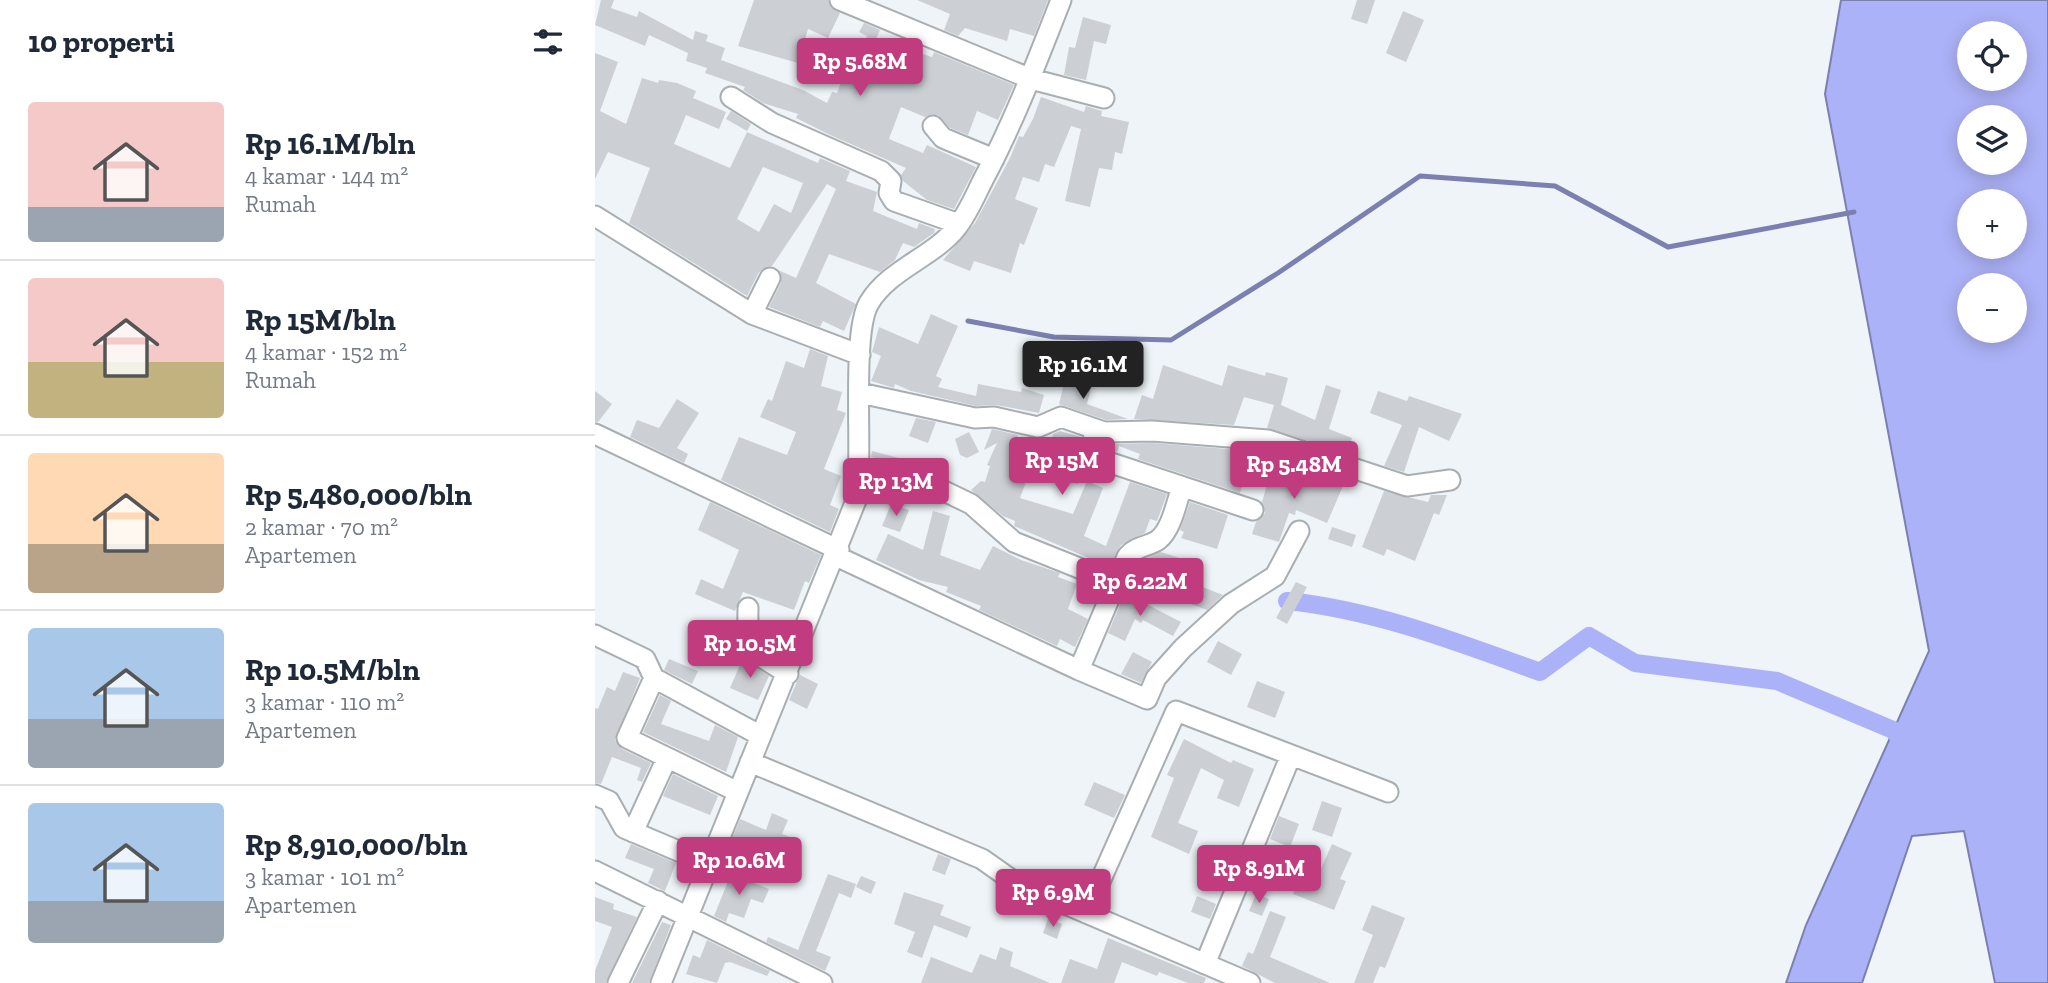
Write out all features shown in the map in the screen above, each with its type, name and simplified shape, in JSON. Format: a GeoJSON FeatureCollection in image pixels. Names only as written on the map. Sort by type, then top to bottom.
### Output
{"type":"FeatureCollection","features":[{"type":"Feature","properties":{"kind":"street"},"geometry":{"type":"LineString","coordinates":[[840,0],[1031,79],[1104,99]]}},
{"type":"Feature","properties":{"kind":"street"},"geometry":{"type":"LineString","coordinates":[[661,983],[838,553],[857,498],[861,468],[860,355],[869,303],[891,280],[945,241],[959,224],[994,159],[1031,79],[1061,0]]}},
{"type":"Feature","properties":{"kind":"street"},"geometry":{"type":"LineString","coordinates":[[731,97],[772,123],[881,172],[891,181],[889,193],[894,201],[959,224]]}},
{"type":"Feature","properties":{"kind":"street"},"geometry":{"type":"LineString","coordinates":[[933,125],[943,138],[994,159]]}},
{"type":"Feature","properties":{"kind":"street"},"geometry":{"type":"LineString","coordinates":[[595,216],[752,314],[860,355]]}},
{"type":"Feature","properties":{"kind":"street"},"geometry":{"type":"LineString","coordinates":[[752,314],[770,278]]}},
{"type":"Feature","properties":{"kind":"street"},"geometry":{"type":"LineString","coordinates":[[860,393],[1038,427],[1061,417],[1094,429],[1268,440],[1407,486],[1451,480]]}},
{"type":"Feature","properties":{"kind":"street"},"geometry":{"type":"LineString","coordinates":[[1094,429],[1093,452],[1096,458],[1254,510]]}},
{"type":"Feature","properties":{"kind":"street"},"geometry":{"type":"LineString","coordinates":[[595,434],[1079,670],[1176,711],[1388,792]]}},
{"type":"Feature","properties":{"kind":"street"},"geometry":{"type":"LineString","coordinates":[[861,468],[894,474],[940,489],[971,504],[1014,542],[1114,582]]}},
{"type":"Feature","properties":{"kind":"street"},"geometry":{"type":"LineString","coordinates":[[1079,670],[1114,582],[1131,551],[1159,539],[1164,533],[1182,487]]}},
{"type":"Feature","properties":{"kind":"street"},"geometry":{"type":"LineString","coordinates":[[1147,699],[1156,678],[1183,648],[1231,604],[1275,576],[1299,531]]}},
{"type":"Feature","properties":{"kind":"street"},"geometry":{"type":"LineString","coordinates":[[748,608],[747,641],[751,649],[788,674]]}},
{"type":"Feature","properties":{"kind":"street"},"geometry":{"type":"LineString","coordinates":[[595,635],[645,659],[654,678],[761,736]]}},
{"type":"Feature","properties":{"kind":"street"},"geometry":{"type":"LineString","coordinates":[[654,678],[627,738],[739,792]]}},
{"type":"Feature","properties":{"kind":"street"},"geometry":{"type":"LineString","coordinates":[[1086,913],[1176,711]]}},
{"type":"Feature","properties":{"kind":"street"},"geometry":{"type":"LineString","coordinates":[[1205,964],[1291,755]]}},
{"type":"Feature","properties":{"kind":"street"},"geometry":{"type":"LineString","coordinates":[[633,832],[667,758]]}},
{"type":"Feature","properties":{"kind":"street"},"geometry":{"type":"LineString","coordinates":[[750,762],[982,859],[1016,883],[1250,983]]}},
{"type":"Feature","properties":{"kind":"street"},"geometry":{"type":"LineString","coordinates":[[595,796],[610,801],[624,828],[709,864]]}},
{"type":"Feature","properties":{"kind":"street"},"geometry":{"type":"LineString","coordinates":[[595,872],[822,983]]}},
{"type":"Feature","properties":{"kind":"street"},"geometry":{"type":"LineString","coordinates":[[618,983],[658,901]]}},
{"type":"Feature","properties":{"kind":"water"},"geometry":{"type":"Polygon","coordinates":[[[1841,0],[2048,0],[2048,983],[1995,983],[1964,831],[1912,836],[1862,983],[1786,983],[1806,925],[1929,651],[1825,94],[1841,0]]]}},
{"type":"Feature","properties":{"kind":"building"},"geometry":{"type":"Polygon","coordinates":[[[601,0],[614,0],[611,8],[637,17],[639,11],[693,40],[695,31],[708,35],[706,41],[725,48],[721,60],[803,90],[827,103],[832,92],[837,93],[844,74],[850,77],[867,36],[859,32],[864,23],[880,30],[876,39],[932,57],[934,52],[1014,85],[998,120],[977,111],[968,135],[950,128],[938,115],[925,117],[901,107],[889,139],[923,153],[927,145],[976,167],[954,209],[927,200],[903,181],[901,175],[906,168],[796,118],[798,114],[763,103],[743,90],[745,87],[705,73],[707,68],[686,61],[688,53],[649,35],[645,46],[595,25],[601,0]]]}},
{"type":"Feature","properties":{"kind":"building"},"geometry":{"type":"Polygon","coordinates":[[[754,0],[828,0],[831,8],[840,13],[828,38],[808,29],[798,63],[738,46],[754,0]]]}},
{"type":"Feature","properties":{"kind":"building"},"geometry":{"type":"Polygon","coordinates":[[[917,0],[1048,0],[1034,36],[1010,29],[1007,41],[965,28],[958,36],[944,30],[950,14],[917,0]]]}},
{"type":"Feature","properties":{"kind":"building"},"geometry":{"type":"Polygon","coordinates":[[[1357,0],[1375,0],[1367,24],[1351,19],[1357,0]]]}},
{"type":"Feature","properties":{"kind":"building"},"geometry":{"type":"Polygon","coordinates":[[[1403,11],[1424,20],[1406,62],[1386,53],[1403,11]]]}},
{"type":"Feature","properties":{"kind":"building"},"geometry":{"type":"Polygon","coordinates":[[[1083,17],[1111,25],[1106,44],[1094,41],[1086,80],[1064,75],[1069,47],[1075,48],[1083,17]]]}},
{"type":"Feature","properties":{"kind":"building"},"geometry":{"type":"Polygon","coordinates":[[[595,53],[618,62],[600,111],[626,124],[642,78],[658,83],[659,80],[677,83],[696,91],[693,98],[726,112],[719,129],[686,115],[674,144],[730,168],[747,132],[818,163],[820,158],[850,171],[846,181],[877,192],[873,211],[917,229],[919,223],[935,229],[934,233],[914,247],[903,243],[895,260],[880,272],[829,254],[816,283],[856,304],[844,331],[823,321],[820,327],[769,307],[781,283],[778,270],[796,278],[836,189],[827,184],[772,266],[759,272],[747,296],[629,223],[650,168],[608,152],[595,179],[595,53]],[[763,167],[737,219],[759,232],[774,204],[791,213],[803,183],[763,167]]]}},
{"type":"Feature","properties":{"kind":"building"},"geometry":{"type":"Polygon","coordinates":[[[1041,97],[1084,112],[1086,106],[1102,111],[1101,116],[1129,122],[1122,154],[1115,152],[1112,170],[1099,168],[1090,207],[1065,201],[1081,129],[1071,126],[1054,167],[1045,164],[1039,182],[1023,177],[1015,199],[1038,208],[1024,245],[1020,243],[1011,273],[974,261],[970,271],[943,260],[975,223],[1019,136],[1023,137],[1033,119],[1041,97]]]}},
{"type":"Feature","properties":{"kind":"building"},"geometry":{"type":"Polygon","coordinates":[[[731,111],[751,124],[747,131],[726,119],[731,111]]]}},
{"type":"Feature","properties":{"kind":"building"},"geometry":{"type":"Polygon","coordinates":[[[931,314],[958,326],[936,376],[942,379],[938,387],[976,396],[978,384],[1021,392],[1022,388],[1044,395],[1039,413],[996,405],[976,406],[911,391],[895,384],[894,388],[871,381],[881,356],[872,352],[879,327],[918,344],[931,314]]]}},
{"type":"Feature","properties":{"kind":"building"},"geometry":{"type":"Polygon","coordinates":[[[810,349],[828,356],[821,386],[842,392],[837,410],[846,413],[824,469],[841,476],[830,505],[839,509],[830,532],[721,480],[739,437],[787,455],[796,432],[760,417],[768,399],[772,401],[786,361],[804,368],[810,349]]]}},
{"type":"Feature","properties":{"kind":"building"},"geometry":{"type":"Polygon","coordinates":[[[1163,365],[1222,386],[1228,365],[1265,376],[1266,372],[1288,378],[1281,405],[1315,420],[1326,385],[1341,390],[1329,429],[1352,438],[1347,453],[1267,428],[1274,405],[1244,397],[1234,425],[1134,419],[1142,395],[1153,399],[1163,365]]]}},
{"type":"Feature","properties":{"kind":"building"},"geometry":{"type":"Polygon","coordinates":[[[1065,380],[1091,387],[1087,404],[1128,419],[1106,420],[1059,404],[1065,380]]]}},
{"type":"Feature","properties":{"kind":"building"},"geometry":{"type":"Polygon","coordinates":[[[595,391],[612,404],[598,422],[595,422],[595,391]]]}},
{"type":"Feature","properties":{"kind":"building"},"geometry":{"type":"Polygon","coordinates":[[[1378,391],[1407,401],[1409,396],[1462,414],[1449,441],[1419,427],[1404,472],[1384,466],[1402,425],[1370,413],[1378,391]]]}},
{"type":"Feature","properties":{"kind":"building"},"geometry":{"type":"Polygon","coordinates":[[[677,399],[699,413],[677,448],[688,454],[684,463],[630,437],[637,420],[659,428],[677,399]]]}},
{"type":"Feature","properties":{"kind":"building"},"geometry":{"type":"Polygon","coordinates":[[[916,418],[936,422],[928,443],[909,436],[916,418]]]}},
{"type":"Feature","properties":{"kind":"building"},"geometry":{"type":"Polygon","coordinates":[[[992,429],[1018,435],[1012,451],[1037,459],[1041,448],[1049,452],[1053,434],[1060,431],[1081,437],[1081,452],[1085,464],[1078,484],[1030,471],[1020,498],[1073,514],[1087,481],[1103,488],[1084,536],[1106,546],[1130,482],[1167,494],[1157,521],[1150,519],[1145,533],[1121,545],[1109,567],[1014,526],[1015,521],[1003,516],[971,490],[981,481],[985,482],[990,466],[987,465],[997,443],[984,450],[992,429]]]}},
{"type":"Feature","properties":{"kind":"building"},"geometry":{"type":"Polygon","coordinates":[[[969,432],[979,452],[967,458],[960,455],[955,439],[969,432]]]}},
{"type":"Feature","properties":{"kind":"building"},"geometry":{"type":"Polygon","coordinates":[[[1152,443],[1253,451],[1240,493],[1138,459],[1140,454],[1119,446],[1117,452],[1105,448],[1106,444],[1152,443]]]}},
{"type":"Feature","properties":{"kind":"building"},"geometry":{"type":"Polygon","coordinates":[[[872,451],[926,466],[924,471],[871,457],[872,451]]]}},
{"type":"Feature","properties":{"kind":"building"},"geometry":{"type":"Polygon","coordinates":[[[1272,467],[1343,486],[1327,523],[1296,510],[1295,515],[1289,513],[1279,542],[1252,534],[1256,522],[1265,513],[1262,502],[1272,467]]]}},
{"type":"Feature","properties":{"kind":"building"},"geometry":{"type":"Polygon","coordinates":[[[1384,491],[1428,502],[1431,495],[1447,495],[1439,515],[1434,513],[1415,561],[1387,549],[1384,556],[1362,547],[1384,491]]]}},
{"type":"Feature","properties":{"kind":"building"},"geometry":{"type":"Polygon","coordinates":[[[710,502],[821,555],[809,583],[805,581],[794,610],[743,592],[735,611],[695,594],[701,579],[723,589],[739,550],[698,530],[710,502]]]}},
{"type":"Feature","properties":{"kind":"building"},"geometry":{"type":"Polygon","coordinates":[[[1190,502],[1228,515],[1217,549],[1181,538],[1184,532],[1180,530],[1190,502]]]}},
{"type":"Feature","properties":{"kind":"building"},"geometry":{"type":"Polygon","coordinates":[[[891,504],[909,510],[900,532],[882,526],[891,504]]]}},
{"type":"Feature","properties":{"kind":"building"},"geometry":{"type":"Polygon","coordinates":[[[933,511],[950,516],[940,555],[980,570],[993,546],[1021,560],[1060,573],[1058,577],[1077,584],[1068,609],[1088,619],[1075,647],[1060,639],[1057,646],[979,610],[981,606],[946,592],[948,587],[919,580],[876,560],[888,534],[923,550],[933,511]]]}},
{"type":"Feature","properties":{"kind":"building"},"geometry":{"type":"Polygon","coordinates":[[[1332,527],[1356,535],[1352,547],[1328,539],[1332,527]]]}},
{"type":"Feature","properties":{"kind":"building"},"geometry":{"type":"Polygon","coordinates":[[[1161,552],[1182,559],[1177,570],[1202,581],[1200,586],[1223,595],[1207,610],[1140,585],[1136,594],[1126,591],[1139,562],[1161,552]]]}},
{"type":"Feature","properties":{"kind":"building"},"geometry":{"type":"Polygon","coordinates":[[[1296,582],[1307,587],[1287,624],[1276,618],[1296,582]]]}},
{"type":"Feature","properties":{"kind":"building"},"geometry":{"type":"Polygon","coordinates":[[[1125,593],[1181,622],[1173,636],[1143,620],[1141,623],[1135,619],[1125,641],[1108,633],[1125,593]]]}},
{"type":"Feature","properties":{"kind":"building"},"geometry":{"type":"Polygon","coordinates":[[[1218,641],[1242,654],[1231,675],[1207,662],[1218,641]]]}},
{"type":"Feature","properties":{"kind":"building"},"geometry":{"type":"Polygon","coordinates":[[[1133,652],[1152,662],[1141,683],[1121,674],[1133,652]]]}},
{"type":"Feature","properties":{"kind":"building"},"geometry":{"type":"Polygon","coordinates":[[[743,658],[769,676],[758,700],[730,688],[743,658]]]}},
{"type":"Feature","properties":{"kind":"building"},"geometry":{"type":"Polygon","coordinates":[[[669,659],[698,671],[692,684],[664,670],[669,659]]]}},
{"type":"Feature","properties":{"kind":"building"},"geometry":{"type":"Polygon","coordinates":[[[623,672],[640,678],[615,740],[622,749],[651,763],[642,782],[637,780],[641,768],[612,757],[601,784],[595,783],[595,708],[598,709],[607,687],[615,691],[623,672]]]}},
{"type":"Feature","properties":{"kind":"building"},"geometry":{"type":"Polygon","coordinates":[[[800,675],[818,684],[807,709],[789,700],[800,675]]]}},
{"type":"Feature","properties":{"kind":"building"},"geometry":{"type":"Polygon","coordinates":[[[1257,681],[1285,692],[1275,718],[1247,707],[1257,681]]]}},
{"type":"Feature","properties":{"kind":"building"},"geometry":{"type":"Polygon","coordinates":[[[660,695],[671,701],[661,724],[709,741],[715,725],[738,737],[726,772],[643,732],[660,695]]]}},
{"type":"Feature","properties":{"kind":"building"},"geometry":{"type":"Polygon","coordinates":[[[1184,739],[1231,763],[1233,760],[1254,769],[1239,807],[1217,798],[1224,780],[1201,768],[1178,823],[1198,831],[1189,854],[1151,837],[1174,778],[1167,775],[1184,739]]]}},
{"type":"Feature","properties":{"kind":"building"},"geometry":{"type":"Polygon","coordinates":[[[673,774],[718,796],[710,815],[663,796],[673,774]]]}},
{"type":"Feature","properties":{"kind":"building"},"geometry":{"type":"Polygon","coordinates":[[[1094,782],[1125,795],[1114,818],[1084,805],[1094,782]]]}},
{"type":"Feature","properties":{"kind":"building"},"geometry":{"type":"Polygon","coordinates":[[[1322,801],[1342,808],[1332,837],[1312,830],[1322,801]]]}},
{"type":"Feature","properties":{"kind":"building"},"geometry":{"type":"Polygon","coordinates":[[[772,813],[788,820],[782,834],[801,841],[792,864],[730,844],[740,819],[766,830],[772,813]]]}},
{"type":"Feature","properties":{"kind":"building"},"geometry":{"type":"Polygon","coordinates":[[[1279,816],[1299,824],[1290,847],[1270,839],[1279,816]]]}},
{"type":"Feature","properties":{"kind":"building"},"geometry":{"type":"Polygon","coordinates":[[[631,844],[676,863],[665,891],[648,883],[654,869],[625,858],[631,844]]]}},
{"type":"Feature","properties":{"kind":"building"},"geometry":{"type":"Polygon","coordinates":[[[1332,844],[1352,853],[1340,879],[1346,881],[1334,910],[1293,894],[1304,865],[1320,871],[1332,844]]]}},
{"type":"Feature","properties":{"kind":"building"},"geometry":{"type":"Polygon","coordinates":[[[938,854],[951,859],[945,875],[932,870],[938,854]]]}},
{"type":"Feature","properties":{"kind":"building"},"geometry":{"type":"Polygon","coordinates":[[[731,874],[769,889],[763,903],[751,899],[744,918],[729,913],[726,922],[714,916],[731,874]]]}},
{"type":"Feature","properties":{"kind":"building"},"geometry":{"type":"Polygon","coordinates":[[[828,874],[856,884],[851,898],[839,893],[816,951],[831,957],[825,971],[766,942],[768,937],[798,950],[828,874]]]}},
{"type":"Feature","properties":{"kind":"building"},"geometry":{"type":"Polygon","coordinates":[[[861,876],[876,882],[871,894],[856,887],[861,876]]]}},
{"type":"Feature","properties":{"kind":"building"},"geometry":{"type":"Polygon","coordinates":[[[904,892],[944,905],[940,915],[971,927],[967,938],[934,925],[922,958],[907,952],[915,932],[894,924],[904,892]]]}},
{"type":"Feature","properties":{"kind":"building"},"geometry":{"type":"Polygon","coordinates":[[[1256,894],[1269,899],[1262,916],[1249,911],[1256,894]]]}},
{"type":"Feature","properties":{"kind":"building"},"geometry":{"type":"Polygon","coordinates":[[[1197,896],[1216,904],[1210,919],[1191,912],[1197,896]]]}},
{"type":"Feature","properties":{"kind":"building"},"geometry":{"type":"Polygon","coordinates":[[[595,897],[614,904],[613,909],[637,917],[606,983],[595,983],[595,971],[612,927],[595,921],[595,897]]]}},
{"type":"Feature","properties":{"kind":"building"},"geometry":{"type":"Polygon","coordinates":[[[1372,905],[1405,918],[1385,968],[1380,966],[1373,983],[1354,983],[1373,935],[1362,930],[1372,905]]]}},
{"type":"Feature","properties":{"kind":"building"},"geometry":{"type":"Polygon","coordinates":[[[1270,911],[1286,917],[1270,957],[1330,983],[1275,983],[1242,966],[1248,952],[1253,954],[1270,911]]]}},
{"type":"Feature","properties":{"kind":"building"},"geometry":{"type":"Polygon","coordinates":[[[1048,919],[1062,924],[1057,939],[1043,933],[1048,919]]]}},
{"type":"Feature","properties":{"kind":"building"},"geometry":{"type":"Polygon","coordinates":[[[662,922],[671,925],[649,983],[632,983],[662,922]]]}},
{"type":"Feature","properties":{"kind":"building"},"geometry":{"type":"Polygon","coordinates":[[[1108,938],[1206,978],[1204,983],[1188,983],[1159,972],[1157,976],[1122,962],[1114,983],[1061,983],[1070,959],[1097,969],[1108,938]]]}},
{"type":"Feature","properties":{"kind":"building"},"geometry":{"type":"Polygon","coordinates":[[[707,940],[770,971],[767,976],[730,962],[725,963],[717,983],[686,974],[693,955],[700,958],[707,940]]]}},
{"type":"Feature","properties":{"kind":"building"},"geometry":{"type":"Polygon","coordinates":[[[1000,947],[1013,952],[1010,966],[1050,983],[921,983],[931,957],[972,973],[980,954],[996,960],[1000,947]]]}},
{"type":"Feature","properties":{"kind":"waterway"},"geometry":{"type":"LineString","coordinates":[[968,321],[1054,337],[1171,340],[1278,273],[1420,176],[1555,186],[1668,247],[1854,212]]}},
{"type":"Feature","properties":{"kind":"waterway"},"geometry":{"type":"LineString","coordinates":[[1287,601],[1320,605],[1384,620],[1540,672],[1589,636],[1635,663],[1777,681],[1893,730],[1905,744]]}}]}
